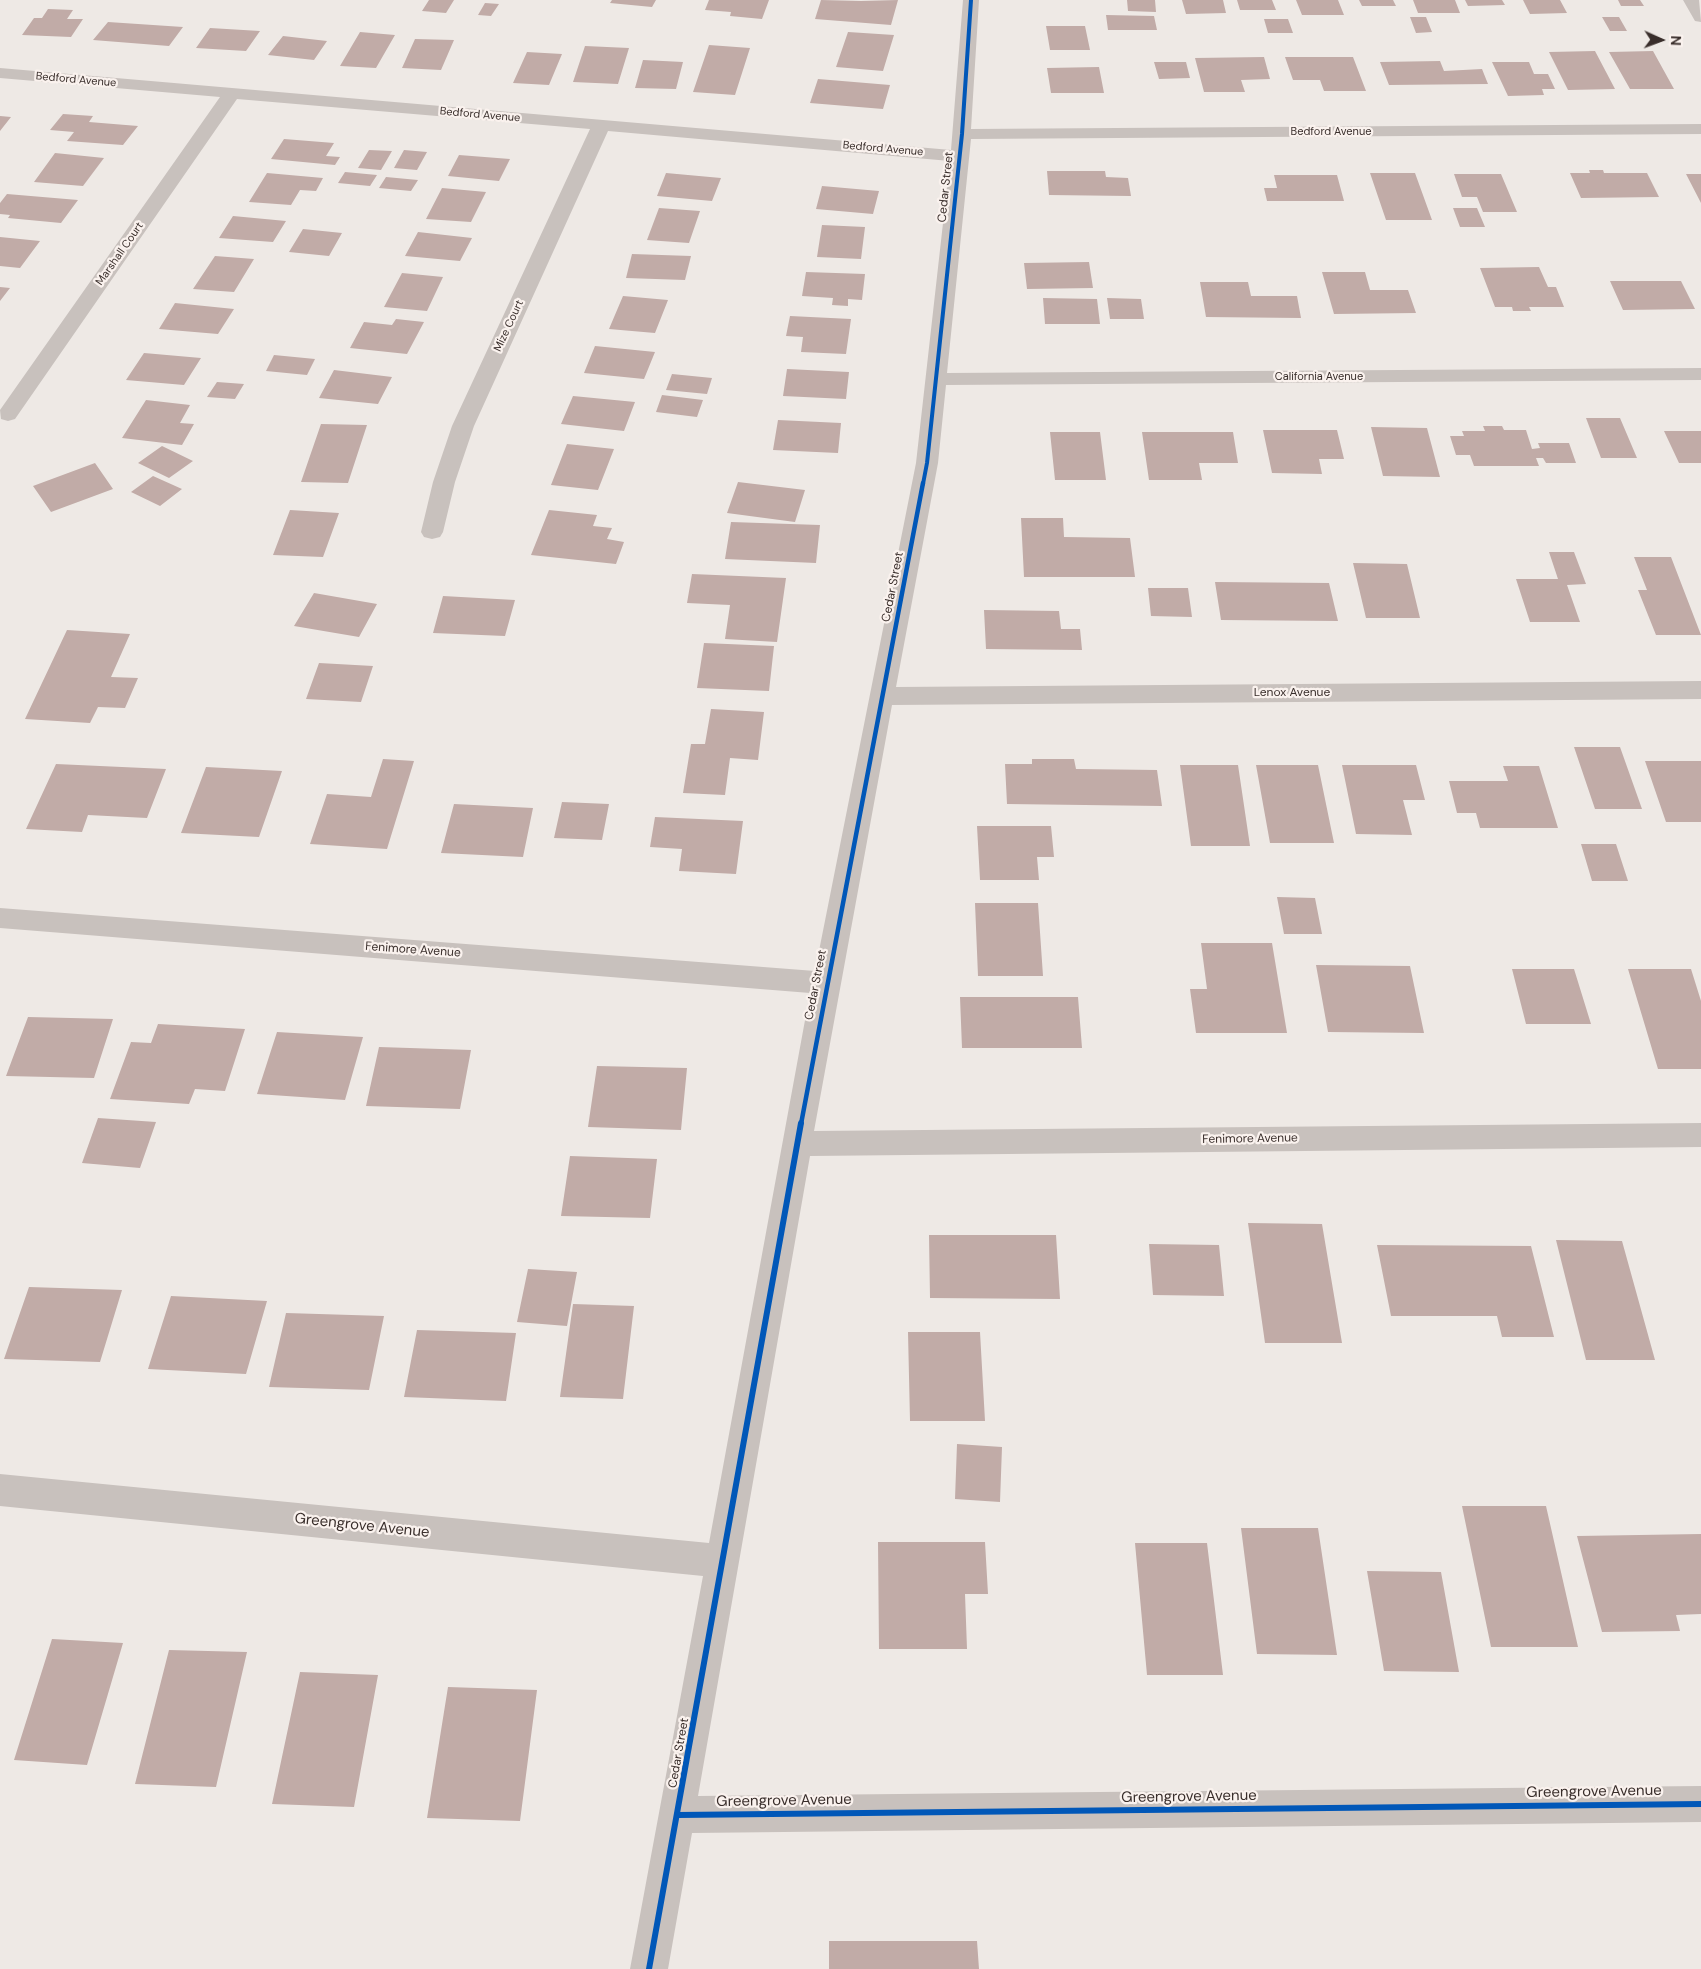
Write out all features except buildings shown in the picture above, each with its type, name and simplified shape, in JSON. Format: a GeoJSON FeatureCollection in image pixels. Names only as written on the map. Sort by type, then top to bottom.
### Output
{"type":"FeatureCollection","features":[{"type":"Feature","properties":{"kind":"street","name":"Cedar Street"},"geometry":{"type":"LineString","coordinates":[[649,1969],[724,1561],[826,983],[883,696],[926,463],[960,145],[971,0]]}},
{"type":"Feature","properties":{"kind":"street"},"geometry":{"type":"LineString","coordinates":[[1691,0],[1701,17]]}},
{"type":"Feature","properties":{"kind":"street","name":"Bedford Avenue"},"geometry":{"type":"LineString","coordinates":[[0,73],[601,126],[960,145],[1701,129]]}},
{"type":"Feature","properties":{"kind":"street","name":"Marshall Court"},"geometry":{"type":"LineString","coordinates":[[8,414],[232,93]]}},
{"type":"Feature","properties":{"kind":"street","name":"Mize Court"},"geometry":{"type":"LineString","coordinates":[[432,532],[444,482],[463,426],[601,126]]}},
{"type":"Feature","properties":{"kind":"street","name":"California Avenue"},"geometry":{"type":"LineString","coordinates":[[936,379],[1701,374]]}},
{"type":"Feature","properties":{"kind":"street","name":"Lenox Avenue"},"geometry":{"type":"LineString","coordinates":[[883,696],[1701,690]]}},
{"type":"Feature","properties":{"kind":"street","name":"Fenimore Avenue"},"geometry":{"type":"LineString","coordinates":[[0,918],[826,983]]}},
{"type":"Feature","properties":{"kind":"street","name":"Fenimore Avenue"},"geometry":{"type":"LineString","coordinates":[[798,1144],[1701,1135]]}},
{"type":"Feature","properties":{"kind":"street","name":"Greengrove Avenue"},"geometry":{"type":"LineString","coordinates":[[0,1490],[724,1561]]}},
{"type":"Feature","properties":{"kind":"street","name":"Greengrove Avenue"},"geometry":{"type":"LineString","coordinates":[[678,1815],[1701,1804]]}},
{"type":"Feature","properties":{"kind":"cycle path"},"geometry":{"type":"LineString","coordinates":[[649,1969],[826,983],[927,463],[962,134],[971,0]]}},
{"type":"Feature","properties":{"kind":"cycle path"},"geometry":{"type":"LineString","coordinates":[[678,1815],[1701,1804]]}}]}
